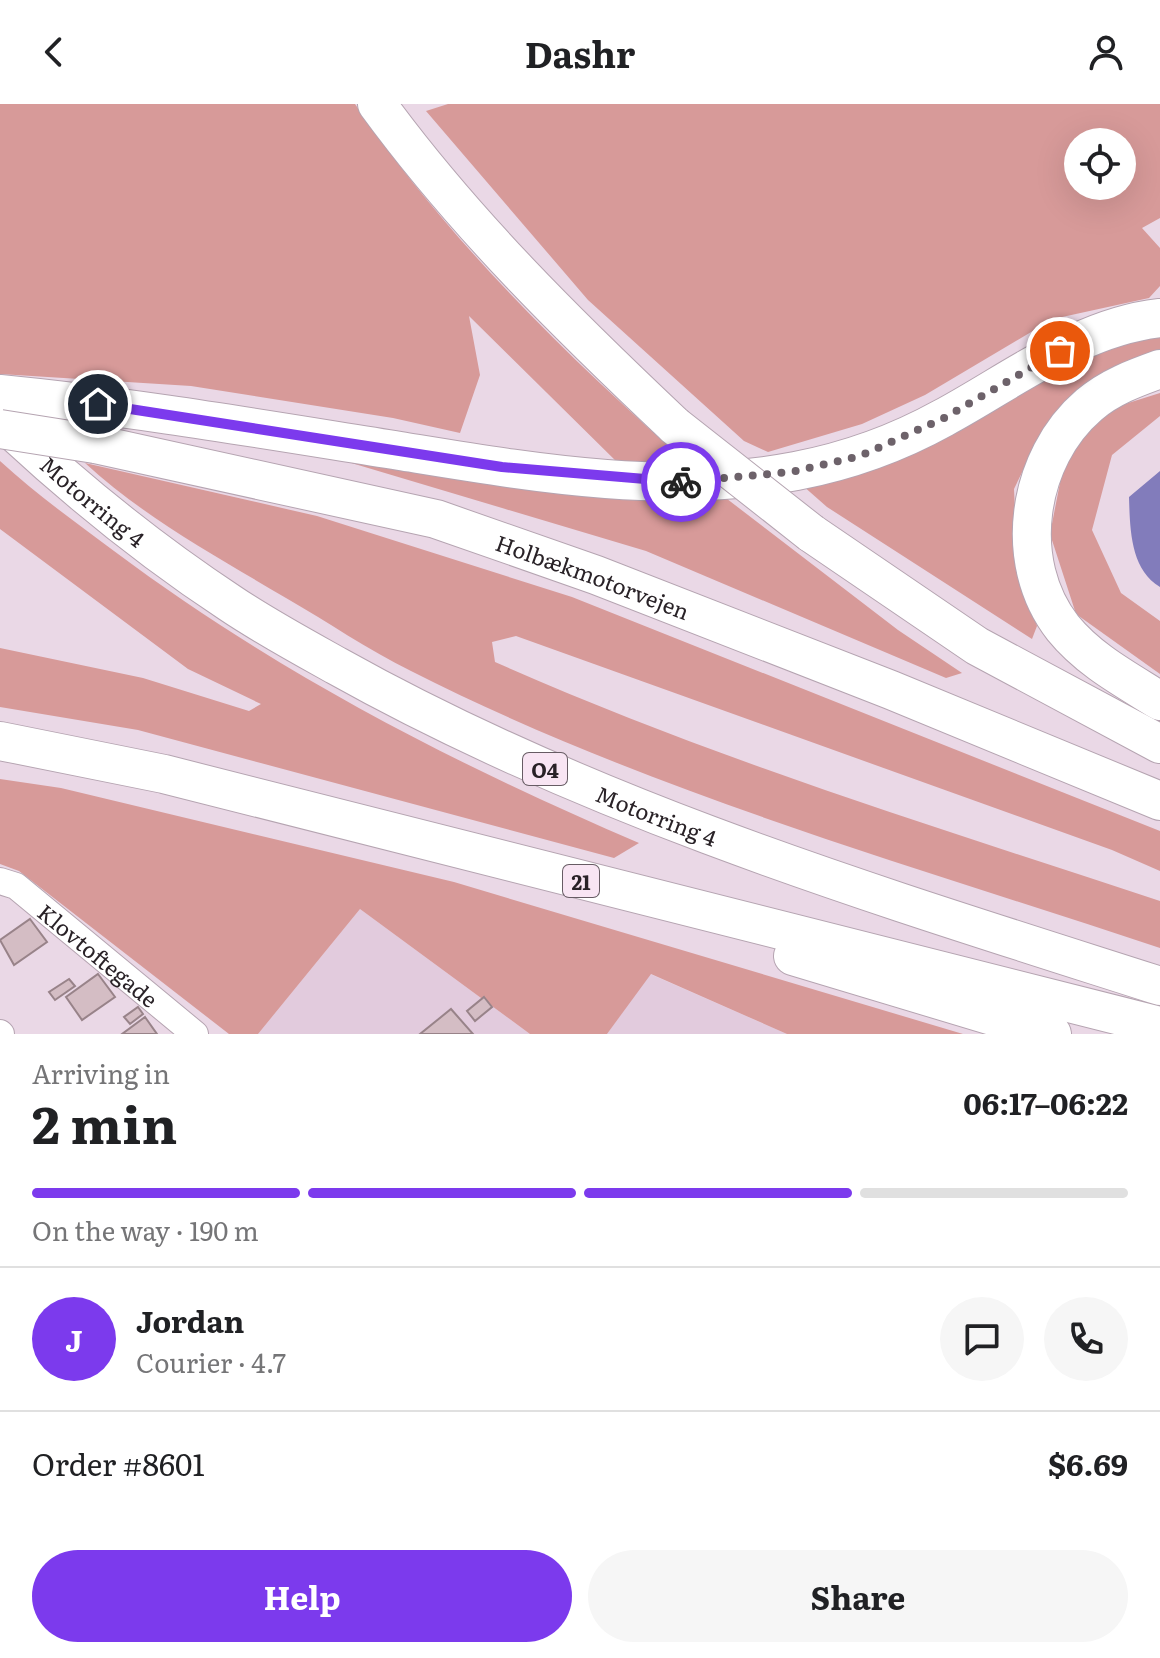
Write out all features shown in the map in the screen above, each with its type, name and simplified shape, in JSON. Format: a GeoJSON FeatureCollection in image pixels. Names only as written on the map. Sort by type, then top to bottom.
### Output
{"type":"FeatureCollection","features":[{"type":"Feature","properties":{"kind":"highway"},"geometry":{"type":"LineString","coordinates":[[377,104],[411,150],[484,236],[566,323],[675,426],[811,533],[977,646],[1160,744]]}},
{"type":"Feature","properties":{"kind":"highway"},"geometry":{"type":"LineString","coordinates":[[0,394],[98,404],[502,467],[573,476],[694,483],[791,472],[860,456],[944,418],[1077,342],[1113,328],[1160,318]]}},
{"type":"Feature","properties":{"kind":"highway"},"geometry":{"type":"LineString","coordinates":[[1160,369],[1123,383],[1089,405],[1061,435],[1042,471],[1032,510],[1032,551],[1042,590],[1061,625],[1088,656],[1160,701]]}},
{"type":"Feature","properties":{"kind":"highway","name":"Motorring 4"},"geometry":{"type":"LineString","coordinates":[[0,419],[130,531],[230,604],[396,699],[614,800],[840,884],[1160,986]]}},
{"type":"Feature","properties":{"kind":"highway","name":"Holbækmotorvejen"},"geometry":{"type":"LineString","coordinates":[[0,429],[95,444],[436,519],[596,575],[861,678],[1160,801]]}},
{"type":"Feature","properties":{"kind":"highway","name":"21"},"geometry":{"type":"LineString","coordinates":[[0,741],[164,774],[1160,1026]]}},
{"type":"Feature","properties":{"kind":"highway"},"geometry":{"type":"LineString","coordinates":[[572,878],[810,962],[1052,1034]]}},
{"type":"Feature","properties":{"kind":"street","name":"Klovtoftegade"},"geometry":{"type":"LineString","coordinates":[[0,881],[16,886],[195,1034]]}},
{"type":"Feature","properties":{"kind":"shaded area"},"geometry":{"type":"Polygon","coordinates":[[[0,104],[355,104],[391,155],[471,251],[556,341],[693,468],[622,467],[469,316],[480,375],[460,433],[393,418],[191,386],[0,374],[0,104]]]}},
{"type":"Feature","properties":{"kind":"shaded area"},"geometry":{"type":"Polygon","coordinates":[[[448,104],[1160,104],[1160,218],[1142,228],[1160,248],[1160,286],[1149,298],[1053,319],[925,395],[862,424],[768,452],[744,441],[588,300],[426,111],[448,104]]]}},
{"type":"Feature","properties":{"kind":"shaded area"},"geometry":{"type":"Polygon","coordinates":[[[1160,334],[1160,355],[1116,368],[1043,429],[1014,489],[1018,571],[1037,626],[1032,639],[827,507],[802,485],[1130,336],[1160,334]]]}},
{"type":"Feature","properties":{"kind":"shaded area"},"geometry":{"type":"Polygon","coordinates":[[[1160,393],[1160,416],[1112,455],[1092,530],[1121,593],[1160,621],[1160,674],[1076,614],[1050,534],[1065,457],[1109,409],[1160,393]]]}},
{"type":"Feature","properties":{"kind":"shaded area"},"geometry":{"type":"Polygon","coordinates":[[[338,459],[672,501],[718,492],[898,630],[962,673],[946,678],[646,551],[338,459]]]}},
{"type":"Feature","properties":{"kind":"shaded area"},"geometry":{"type":"Polygon","coordinates":[[[0,461],[56,508],[175,595],[303,676],[434,748],[639,843],[614,858],[138,730],[0,707],[0,648],[143,678],[249,711],[261,704],[188,669],[0,529],[0,461]]]}},
{"type":"Feature","properties":{"kind":"shaded area"},"geometry":{"type":"Polygon","coordinates":[[[85,463],[317,516],[572,597],[1160,831],[1160,871],[1112,850],[516,636],[492,642],[495,662],[576,697],[824,790],[1160,901],[1160,948],[687,790],[501,714],[379,654],[208,552],[132,502],[85,463]]]}},
{"type":"Feature","properties":{"kind":"shaded area"},"geometry":{"type":"Polygon","coordinates":[[[1160,471],[1160,587],[1150,579],[1137,559],[1131,534],[1129,497],[1160,471]]]}},
{"type":"Feature","properties":{"kind":"shaded area"},"geometry":{"type":"Polygon","coordinates":[[[0,779],[61,788],[454,882],[963,1034],[787,1034],[651,974],[607,1034],[530,1034],[360,909],[258,1034],[229,1034],[19,871],[0,864],[0,779]]]}},
{"type":"Feature","properties":{"kind":"shaded area"},"geometry":{"type":"Polygon","coordinates":[[[360,909],[530,1034],[258,1034],[360,909]]]}},
{"type":"Feature","properties":{"kind":"shaded area"},"geometry":{"type":"Polygon","coordinates":[[[650,974],[787,1034],[607,1034],[650,974]]]}},
{"type":"Feature","properties":{"kind":"building"},"geometry":{"type":"Polygon","coordinates":[[[30,919],[47,942],[14,965],[0,940],[30,919]]]}},
{"type":"Feature","properties":{"kind":"building"},"geometry":{"type":"Polygon","coordinates":[[[98,974],[115,997],[82,1020],[66,997],[98,974]]]}},
{"type":"Feature","properties":{"kind":"building"},"geometry":{"type":"Polygon","coordinates":[[[69,979],[75,986],[55,1000],[49,992],[69,979]]]}},
{"type":"Feature","properties":{"kind":"building"},"geometry":{"type":"Polygon","coordinates":[[[484,997],[492,1007],[475,1021],[467,1011],[484,997]]]}},
{"type":"Feature","properties":{"kind":"building"},"geometry":{"type":"Polygon","coordinates":[[[138,1007],[143,1014],[130,1024],[124,1017],[138,1007]]]}},
{"type":"Feature","properties":{"kind":"building"},"geometry":{"type":"Polygon","coordinates":[[[451,1009],[473,1034],[420,1034],[451,1009]]]}},
{"type":"Feature","properties":{"kind":"building"},"geometry":{"type":"Polygon","coordinates":[[[145,1017],[157,1034],[122,1034],[145,1017]]]}},
{"type":"Feature","properties":{"kind":"way so far"},"geometry":{"type":"LineString","coordinates":[[681,482],[791,472],[860,456],[895,443],[944,418],[1060,351]]}},
{"type":"Feature","properties":{"kind":"route"},"geometry":{"type":"LineString","coordinates":[[98,404],[502,467],[573,476],[681,482]]}}]}
